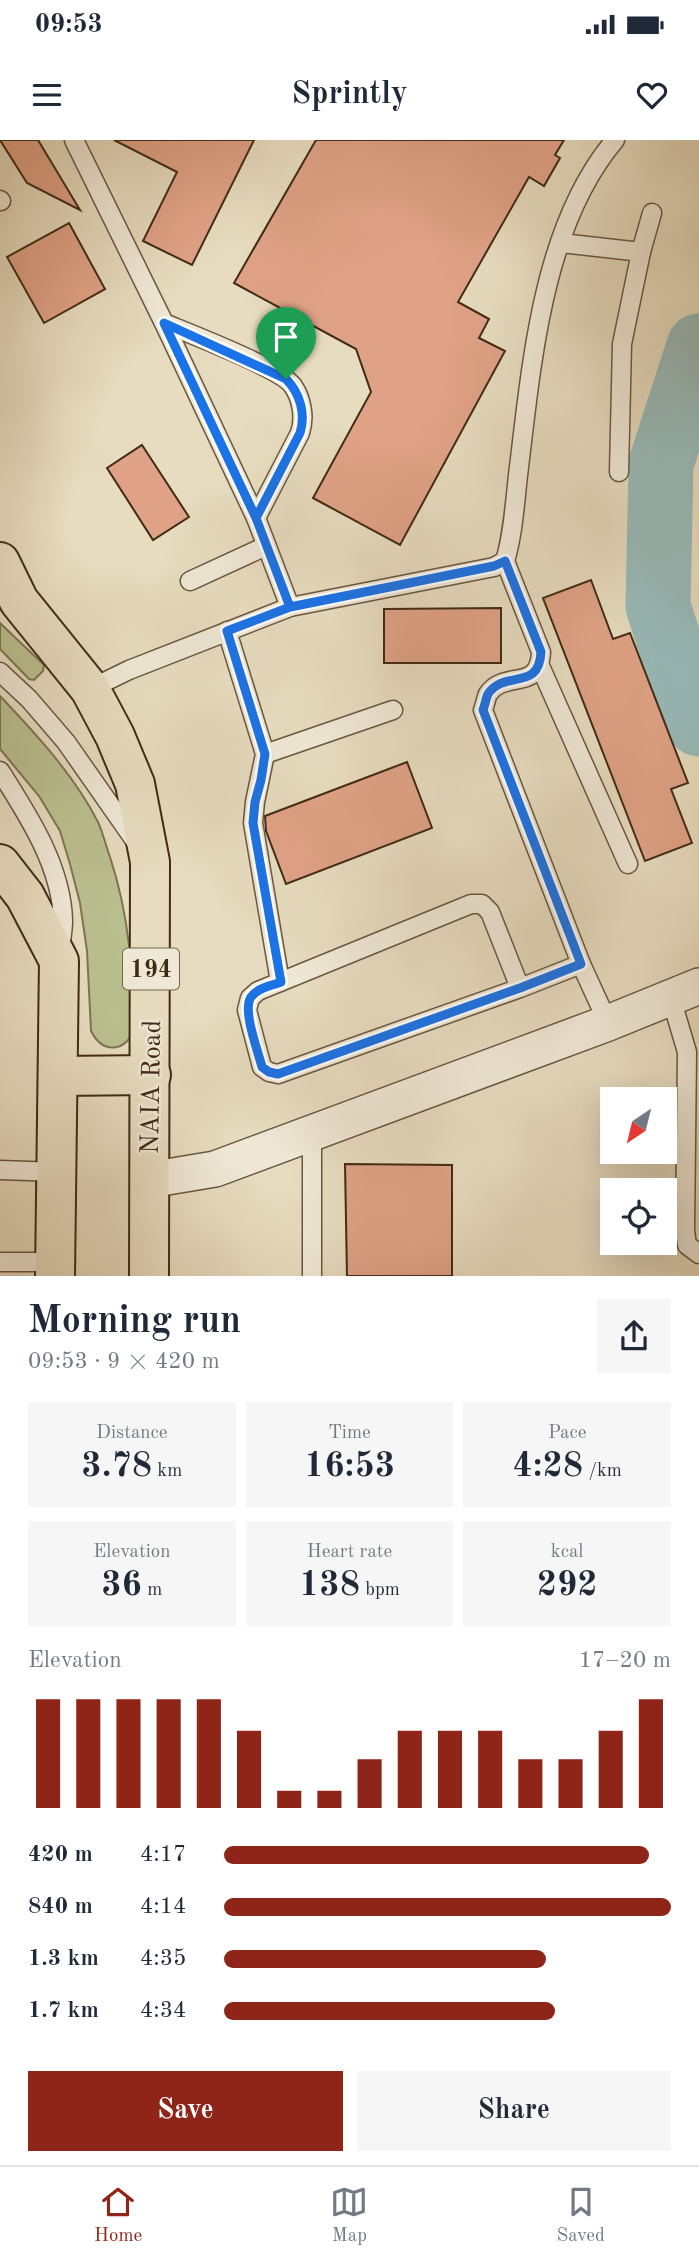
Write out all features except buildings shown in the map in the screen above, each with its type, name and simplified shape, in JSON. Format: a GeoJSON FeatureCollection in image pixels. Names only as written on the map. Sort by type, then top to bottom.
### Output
{"type":"FeatureCollection","features":[{"type":"Feature","properties":{"kind":"main road","name":"NAIA Road"},"geometry":{"type":"LineString","coordinates":[[0,562],[10,593],[90,689],[115,736],[135,784],[150,862],[149,1276]]}},
{"type":"Feature","properties":{"kind":"main road"},"geometry":{"type":"LineString","coordinates":[[0,864],[24,896],[59,961],[55,1269]]}},
{"type":"Feature","properties":{"kind":"main road"},"geometry":{"type":"LineString","coordinates":[[58,1076],[151,1075]]}},
{"type":"Feature","properties":{"kind":"street"},"geometry":{"type":"LineString","coordinates":[[149,1180],[215,1169],[685,992]]}},
{"type":"Feature","properties":{"kind":"lane"},"geometry":{"type":"LineString","coordinates":[[74,140],[256,518],[290,607]]}},
{"type":"Feature","properties":{"kind":"lane"},"geometry":{"type":"LineString","coordinates":[[615,140],[585,180],[546,287],[534,344],[505,561],[541,652],[540,666],[628,864]]}},
{"type":"Feature","properties":{"kind":"lane"},"geometry":{"type":"LineString","coordinates":[[619,472],[622,344],[641,251],[652,213]]}},
{"type":"Feature","properties":{"kind":"lane"},"geometry":{"type":"LineString","coordinates":[[561,243],[641,251]]}},
{"type":"Feature","properties":{"kind":"lane"},"geometry":{"type":"LineString","coordinates":[[164,323],[275,372],[293,386],[302,411],[303,423],[256,518]]}},
{"type":"Feature","properties":{"kind":"lane"},"geometry":{"type":"LineString","coordinates":[[190,581],[266,545]]}},
{"type":"Feature","properties":{"kind":"lane"},"geometry":{"type":"LineString","coordinates":[[90,689],[129,670],[290,607],[494,566],[505,561]]}},
{"type":"Feature","properties":{"kind":"lane"},"geometry":{"type":"LineString","coordinates":[[227,631],[265,754],[253,823],[281,982]]}},
{"type":"Feature","properties":{"kind":"lane"},"geometry":{"type":"LineString","coordinates":[[540,666],[531,676],[499,684],[488,694],[483,710],[581,964],[608,1023]]}},
{"type":"Feature","properties":{"kind":"lane"},"geometry":{"type":"LineString","coordinates":[[0,672],[29,699],[83,764],[150,862]]}},
{"type":"Feature","properties":{"kind":"lane"},"geometry":{"type":"LineString","coordinates":[[265,754],[393,710]]}},
{"type":"Feature","properties":{"kind":"lane"},"geometry":{"type":"LineString","coordinates":[[0,771],[42,845],[58,886],[62,921],[59,961]]}},
{"type":"Feature","properties":{"kind":"lane"},"geometry":{"type":"LineString","coordinates":[[520,988],[490,912],[482,904],[471,904],[258,990],[250,998],[247,1010],[262,1067],[278,1074],[520,988],[581,964]]}},
{"type":"Feature","properties":{"kind":"lane"},"geometry":{"type":"LineString","coordinates":[[685,992],[693,1051],[685,1231],[687,1245],[699,1254]]}},
{"type":"Feature","properties":{"kind":"lane"},"geometry":{"type":"LineString","coordinates":[[312,1276],[313,1133]]}},
{"type":"Feature","properties":{"kind":"lane"},"geometry":{"type":"LineString","coordinates":[[0,1170],[57,1172]]}},
{"type":"Feature","properties":{"kind":"lane"},"geometry":{"type":"LineString","coordinates":[[0,1262],[55,1269]]}},
{"type":"Feature","properties":{"kind":"green space"},"geometry":{"type":"Polygon","coordinates":[[[0,623],[44,665],[43,671],[34,680],[29,679],[0,649],[0,623]]]}},
{"type":"Feature","properties":{"kind":"green space"},"geometry":{"type":"Polygon","coordinates":[[[0,696],[66,771],[98,822],[103,835],[122,901],[131,964],[134,1031],[124,1043],[113,1048],[101,1043],[91,1031],[87,951],[80,903],[60,831],[39,796],[0,749],[0,696]]]}},
{"type":"Feature","properties":{"kind":"waterway"},"geometry":{"type":"LineString","coordinates":[[699,346],[661,464],[658,606],[690,707],[699,724]]}},
{"type":"Feature","properties":{"kind":"route"},"geometry":{"type":"LineString","coordinates":[[286,379],[164,323],[256,518],[266,545],[290,607],[494,566],[505,561],[541,652],[540,666],[531,676],[499,684],[488,694],[483,710],[581,964],[278,1074],[262,1067],[247,1010],[250,998],[258,990],[281,982],[253,823],[265,754],[227,631],[290,607],[256,518],[303,423],[302,411],[293,386],[286,379]]}}]}
